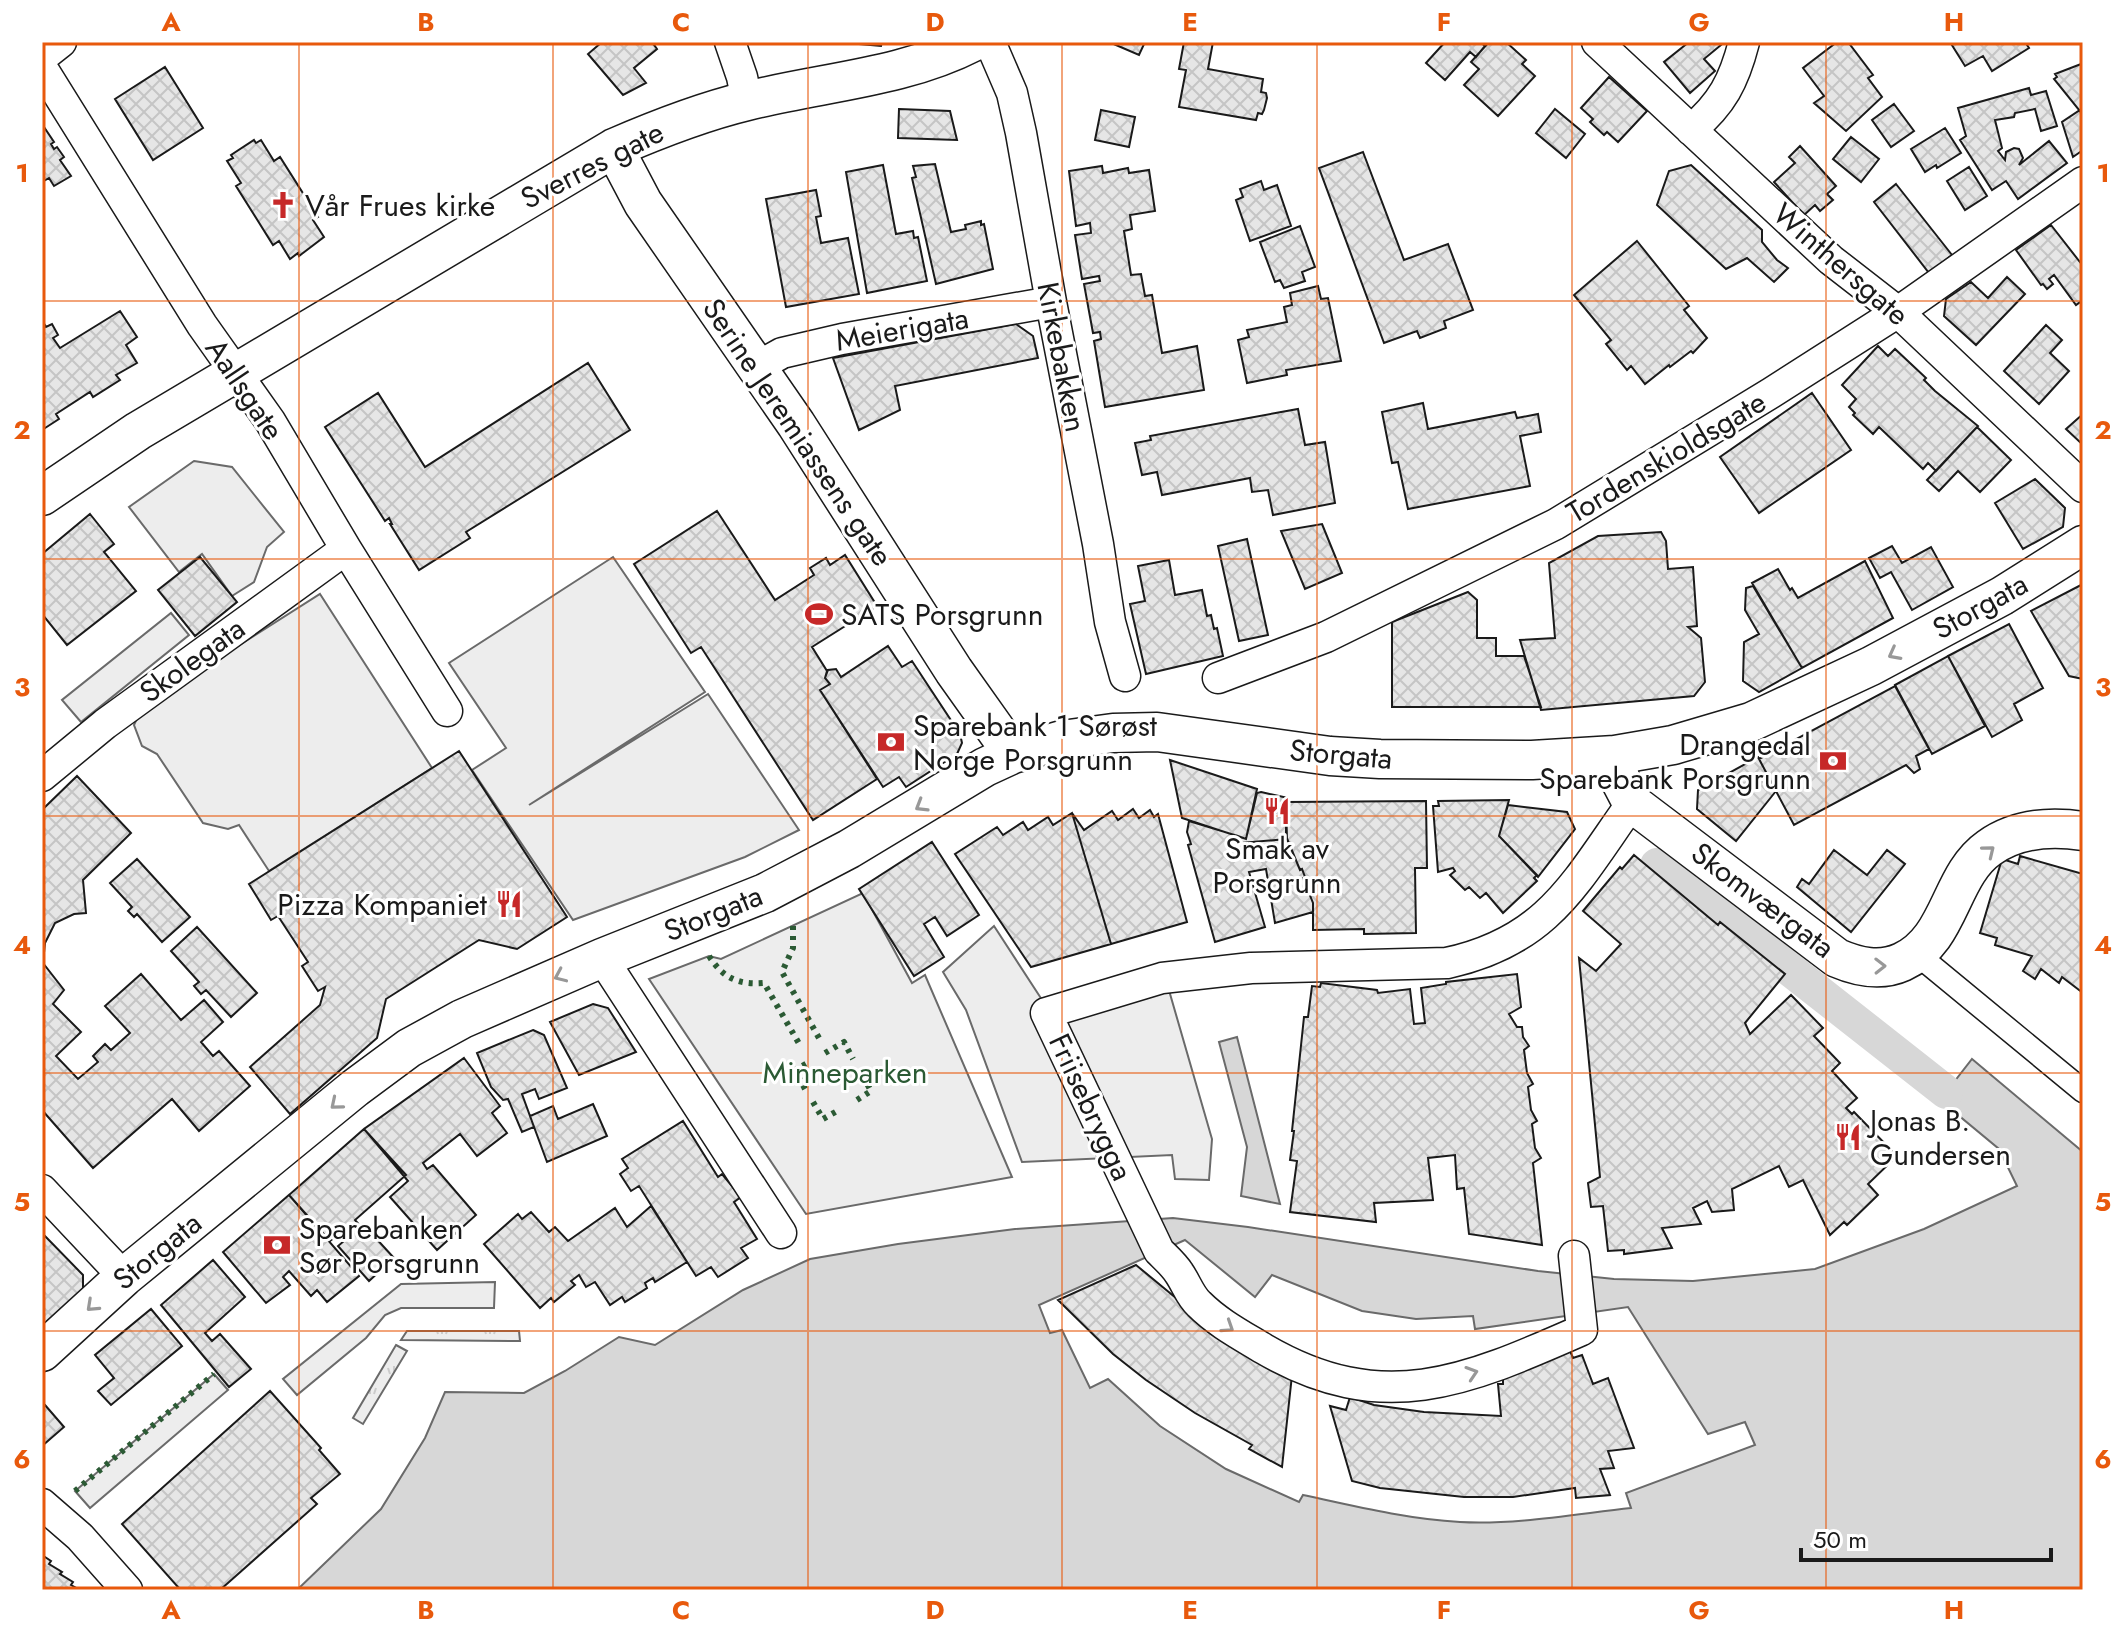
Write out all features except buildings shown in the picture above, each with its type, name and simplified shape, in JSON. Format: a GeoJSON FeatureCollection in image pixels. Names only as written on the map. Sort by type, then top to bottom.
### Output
{"type":"FeatureCollection","features":[{"type":"Feature","properties":{"kind":"street"},"geometry":{"type":"LineString","coordinates":[[42,57],[61,42]]}},
{"type":"Feature","properties":{"kind":"street"},"geometry":{"type":"LineString","coordinates":[[730,42],[747,101]]}},
{"type":"Feature","properties":{"kind":"street","name":"Sverres gate"},"geometry":{"type":"LineString","coordinates":[[42,496],[138,431],[614,148],[690,116],[896,70],[928,61],[973,42]]}},
{"type":"Feature","properties":{"kind":"street","name":"Kirkebakken"},"geometry":{"type":"LineString","coordinates":[[990,42],[1012,93],[1021,133],[1110,622],[1125,676]]}},
{"type":"Feature","properties":{"kind":"street","name":"Winthersgate"},"geometry":{"type":"LineString","coordinates":[[1597,42],[1831,260],[1898,312],[2083,487]]}},
{"type":"Feature","properties":{"kind":"street"},"geometry":{"type":"LineString","coordinates":[[1691,130],[1723,98],[1735,73],[1744,42]]}},
{"type":"Feature","properties":{"kind":"street","name":"Aallsgate"},"geometry":{"type":"LineString","coordinates":[[42,68],[202,325],[270,421],[447,711]]}},
{"type":"Feature","properties":{"kind":"street","name":"Serine Jeremiassens gate"},"geometry":{"type":"LineString","coordinates":[[614,148],[643,203],[757,367],[954,671],[1013,754]]}},
{"type":"Feature","properties":{"kind":"street","name":"Tordenskioldsgate"},"geometry":{"type":"LineString","coordinates":[[1218,678],[1326,637],[1556,524],[1898,312],[2083,182]]}},
{"type":"Feature","properties":{"kind":"street","name":"Meierigata"},"geometry":{"type":"LineString","coordinates":[[757,367],[782,353],[842,339],[1051,302]]}},
{"type":"Feature","properties":{"kind":"street","name":"Storgata"},"geometry":{"type":"LineString","coordinates":[[42,1352],[124,1277],[409,1048],[462,1019],[602,958],[765,893],[849,849],[985,767],[1013,754],[1062,740],[1113,733],[1157,732],[1330,756],[1367,758],[1532,760],[1615,755],[1673,745],[1751,722],[1871,666],[1976,610],[2083,545]]}},
{"type":"Feature","properties":{"kind":"street","name":"Skolegata"},"geometry":{"type":"LineString","coordinates":[[42,776],[105,724],[346,549]]}},
{"type":"Feature","properties":{"kind":"street"},"geometry":{"type":"LineString","coordinates":[[1615,755],[1621,782],[1632,803]]}},
{"type":"Feature","properties":{"kind":"street","name":"Skomværgata"},"geometry":{"type":"LineString","coordinates":[[1632,803],[1837,958],[1854,965],[1878,968],[1894,966],[1918,955]]}},
{"type":"Feature","properties":{"kind":"street","name":"Friisebrygga"},"geometry":{"type":"LineString","coordinates":[[1574,1256],[1582,1330],[1466,1375],[1427,1386],[1359,1386],[1298,1368],[1223,1324],[1196,1302],[1141,1213],[1046,1013],[1162,978],[1251,968],[1447,963],[1478,957],[1531,929],[1566,897],[1632,803]]}},
{"type":"Feature","properties":{"kind":"street"},"geometry":{"type":"LineString","coordinates":[[2083,831],[2031,829],[1987,849],[1971,868],[1947,915],[1918,955],[2083,1091]]}},
{"type":"Feature","properties":{"kind":"street"},"geometry":{"type":"LineString","coordinates":[[602,958],[781,1233]]}},
{"type":"Feature","properties":{"kind":"street"},"geometry":{"type":"LineString","coordinates":[[42,1190],[124,1277]]}},
{"type":"Feature","properties":{"kind":"street"},"geometry":{"type":"LineString","coordinates":[[42,1504],[80,1537],[127,1590]]}},
{"type":"Feature","properties":{"kind":"green space"},"geometry":{"type":"Polygon","coordinates":[[[407,1331],[519,1331],[520,1341],[401,1340],[407,1331]]]}},
{"type":"Feature","properties":{"kind":"green space"},"geometry":{"type":"Polygon","coordinates":[[[396,1345],[407,1351],[363,1424],[353,1418],[396,1345]]]}},
{"type":"Feature","properties":{"kind":"shaded area"},"geometry":{"type":"Polygon","coordinates":[[[194,461],[232,467],[284,532],[267,547],[254,582],[232,596],[202,554],[179,572],[129,507],[194,461]]]}},
{"type":"Feature","properties":{"kind":"shaded area"},"geometry":{"type":"Polygon","coordinates":[[[613,557],[705,692],[529,805],[708,694],[799,830],[745,857],[573,920],[472,770],[506,748],[449,663],[613,557]]]}},
{"type":"Feature","properties":{"kind":"shaded area"},"geometry":{"type":"Polygon","coordinates":[[[320,594],[432,768],[269,871],[239,825],[228,829],[203,823],[157,754],[142,746],[134,725],[142,707],[320,594]]]}},
{"type":"Feature","properties":{"kind":"shaded area"},"geometry":{"type":"Polygon","coordinates":[[[171,613],[189,635],[81,722],[62,700],[171,613]]]}},
{"type":"Feature","properties":{"kind":"shaded area","name":"Minneparken"},"geometry":{"type":"Polygon","coordinates":[[[863,893],[912,983],[925,975],[1012,1177],[806,1214],[649,979],[709,956],[721,959],[863,893]]]}},
{"type":"Feature","properties":{"kind":"shaded area"},"geometry":{"type":"Polygon","coordinates":[[[994,926],[1046,1006],[1166,980],[1212,1139],[1209,1180],[1175,1179],[1172,1155],[1022,1162],[966,1010],[943,972],[994,926]]]}},
{"type":"Feature","properties":{"kind":"shaded area"},"geometry":{"type":"Polygon","coordinates":[[[1237,1037],[1280,1204],[1241,1196],[1247,1147],[1219,1042],[1237,1037]]]}},
{"type":"Feature","properties":{"kind":"shaded area"},"geometry":{"type":"Polygon","coordinates":[[[1972,1059],[2083,1152],[2083,1590],[297,1590],[381,1509],[425,1438],[445,1392],[524,1393],[619,1337],[655,1345],[743,1290],[810,1259],[1015,1229],[1173,1218],[1538,1271],[1614,1279],[1693,1281],[1815,1269],[1924,1229],[2017,1186],[1999,1149],[1940,1100],[1972,1059]],[[1185,1240],[1039,1305],[1050,1333],[1062,1330],[1090,1388],[1108,1379],[1160,1426],[1226,1469],[1299,1502],[1303,1495],[1400,1515],[1481,1523],[1631,1508],[1626,1493],[1755,1445],[1745,1422],[1708,1434],[1628,1307],[1475,1329],[1473,1316],[1416,1319],[1362,1311],[1272,1275],[1255,1297],[1185,1240]]]}},
{"type":"Feature","properties":{"kind":"shaded area"},"geometry":{"type":"Polygon","coordinates":[[[495,1282],[494,1308],[401,1308],[385,1315],[366,1338],[297,1395],[283,1379],[401,1284],[495,1282]]]}},
{"type":"Feature","properties":{"kind":"shaded area"},"geometry":{"type":"Polygon","coordinates":[[[214,1374],[228,1390],[90,1508],[75,1491],[214,1374]]]}},
{"type":"Feature","properties":{"kind":"waterway"},"geometry":{"type":"LineString","coordinates":[[1657,865],[1946,1092]]}},
{"type":"Feature","properties":{"kind":"hedge"},"geometry":{"type":"LineString","coordinates":[[793,926],[793,948],[782,972],[819,1038]]}},
{"type":"Feature","properties":{"kind":"hedge"},"geometry":{"type":"LineString","coordinates":[[709,956],[720,970],[732,978],[746,983],[764,983],[801,1047]]}},
{"type":"Feature","properties":{"kind":"hedge"},"geometry":{"type":"LineString","coordinates":[[825,1053],[844,1042],[853,1059]]}},
{"type":"Feature","properties":{"kind":"hedge"},"geometry":{"type":"LineString","coordinates":[[805,1089],[795,1070],[811,1061]]}},
{"type":"Feature","properties":{"kind":"hedge"},"geometry":{"type":"LineString","coordinates":[[857,1100],[871,1091],[862,1074]]}},
{"type":"Feature","properties":{"kind":"hedge"},"geometry":{"type":"LineString","coordinates":[[813,1102],[823,1119],[839,1110]]}},
{"type":"Feature","properties":{"kind":"hedge"},"geometry":{"type":"LineString","coordinates":[[75,1491],[214,1374]]}},
{"type":"Feature","properties":{"kind":"place","name":"Vår Frues kirke"},"geometry":{"type":"Point","coordinates":[283,205]}},
{"type":"Feature","properties":{"kind":"place","name":"SATS Porsgrunn"},"geometry":{"type":"Point","coordinates":[819,614]}},
{"type":"Feature","properties":{"kind":"place","name":"Sparebank 1 Sørøst Norge Porsgrunn"},"geometry":{"type":"Point","coordinates":[891,742]}},
{"type":"Feature","properties":{"kind":"place","name":"Drangedal Sparebank Porsgrunn"},"geometry":{"type":"Point","coordinates":[1833,761]}},
{"type":"Feature","properties":{"kind":"place","name":"Smak av Porsgrunn"},"geometry":{"type":"Point","coordinates":[1277,811]}},
{"type":"Feature","properties":{"kind":"place","name":"Pizza Kompaniet"},"geometry":{"type":"Point","coordinates":[509,904]}},
{"type":"Feature","properties":{"kind":"place","name":"Jonas B. Gundersen"},"geometry":{"type":"Point","coordinates":[1848,1137]}},
{"type":"Feature","properties":{"kind":"place","name":"Sparebanken Sør Porsgrunn"},"geometry":{"type":"Point","coordinates":[277,1245]}}]}
